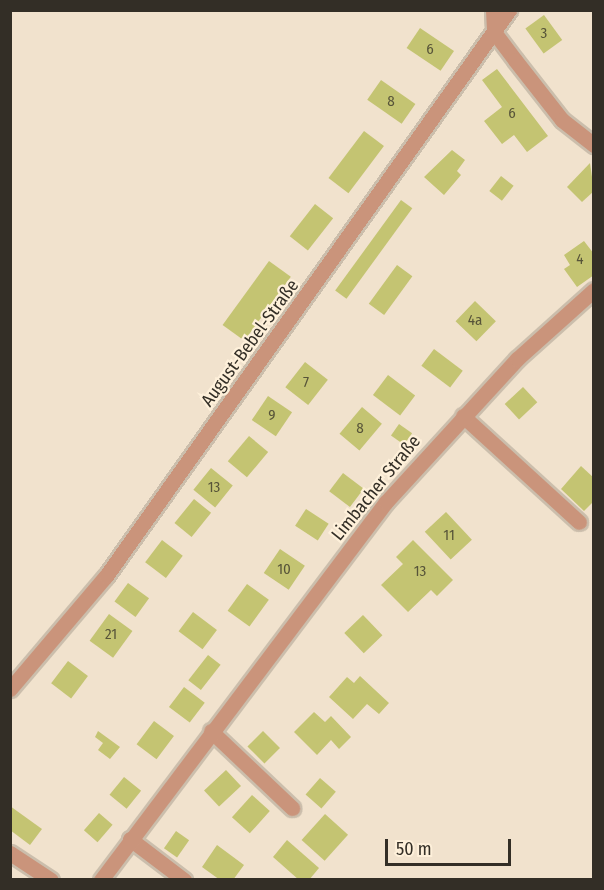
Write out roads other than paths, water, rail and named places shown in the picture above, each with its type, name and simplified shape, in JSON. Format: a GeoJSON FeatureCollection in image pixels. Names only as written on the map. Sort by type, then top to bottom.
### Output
{"type":"FeatureCollection","features":[{"type":"Feature","properties":{"kind":"street"},"geometry":{"type":"LineString","coordinates":[[493,10],[494,32],[562,120],[594,145]]}},
{"type":"Feature","properties":{"kind":"street","name":"August-Bebel-Straße"},"geometry":{"type":"LineString","coordinates":[[10,689],[106,576],[510,10]]}},
{"type":"Feature","properties":{"kind":"street","name":"Limbacher Straße"},"geometry":{"type":"LineString","coordinates":[[101,879],[386,502],[463,416],[594,290]]}},
{"type":"Feature","properties":{"kind":"street"},"geometry":{"type":"LineString","coordinates":[[463,416],[579,522]]}},
{"type":"Feature","properties":{"kind":"street"},"geometry":{"type":"LineString","coordinates":[[211,731],[292,808]]}},
{"type":"Feature","properties":{"kind":"street"},"geometry":{"type":"LineString","coordinates":[[130,839],[184,879]]}},
{"type":"Feature","properties":{"kind":"street"},"geometry":{"type":"LineString","coordinates":[[10,853],[51,879]]}}]}
